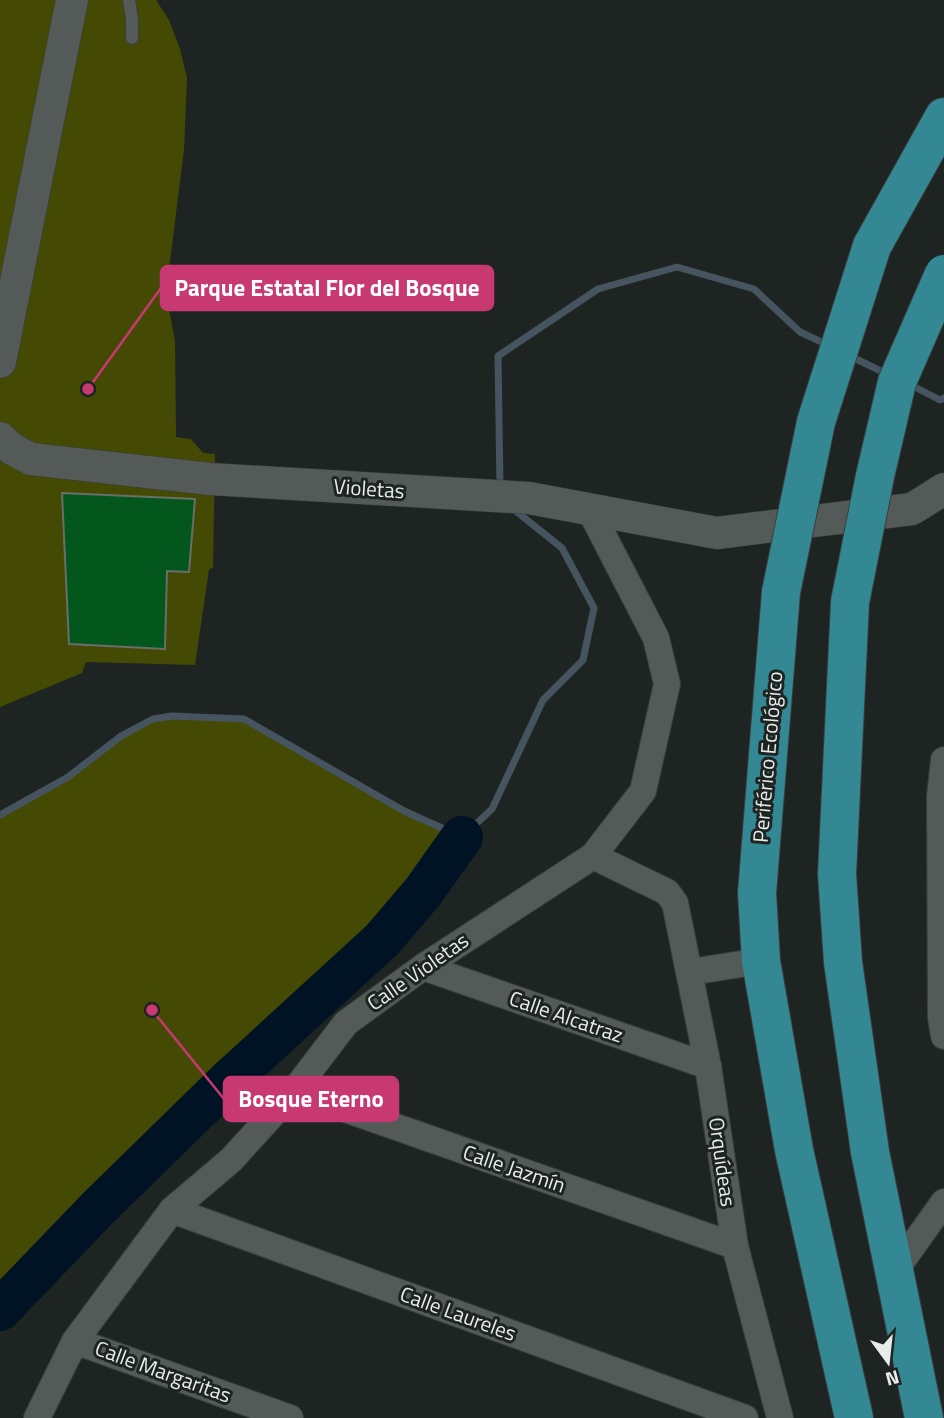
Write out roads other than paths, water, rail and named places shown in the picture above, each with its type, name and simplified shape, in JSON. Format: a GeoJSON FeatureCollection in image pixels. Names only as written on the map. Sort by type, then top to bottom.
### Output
{"type":"FeatureCollection","features":[{"type":"Feature","properties":{"kind":"highway","name":"Periférico Ecológico"},"geometry":{"type":"LineString","coordinates":[[854,1418],[794,1150],[761,961],[757,892],[781,592],[816,422],[872,246],[944,117]]}},
{"type":"Feature","properties":{"kind":"highway"},"geometry":{"type":"LineString","coordinates":[[924,1418],[870,1152],[842,949],[837,874],[850,602],[897,382],[944,274]]}},
{"type":"Feature","properties":{"kind":"street"},"geometry":{"type":"LineString","coordinates":[[0,362],[72,0]]}},
{"type":"Feature","properties":{"kind":"street","name":"Violetas"},"geometry":{"type":"LineString","coordinates":[[0,438],[12,449],[31,459],[210,479],[528,498],[717,533],[912,509],[944,489]]}},
{"type":"Feature","properties":{"kind":"street","name":"Calle Violetas"},"geometry":{"type":"LineString","coordinates":[[37,1418],[75,1341],[172,1210],[231,1160],[294,1091],[346,1023],[423,967],[593,856],[643,791],[667,684],[656,638],[589,508]]}},
{"type":"Feature","properties":{"kind":"street"},"geometry":{"type":"LineString","coordinates":[[943,1024],[940,796],[944,760]]}},
{"type":"Feature","properties":{"kind":"street","name":"Orquídeas"},"geometry":{"type":"LineString","coordinates":[[593,856],[667,892],[675,903],[708,1066],[735,1246],[780,1418]]}},
{"type":"Feature","properties":{"kind":"street"},"geometry":{"type":"LineString","coordinates":[[690,972],[761,961]]}},
{"type":"Feature","properties":{"kind":"street","name":"Calle Alcatraz"},"geometry":{"type":"LineString","coordinates":[[423,967],[708,1066]]}},
{"type":"Feature","properties":{"kind":"street","name":"Calle Jazmín"},"geometry":{"type":"LineString","coordinates":[[294,1091],[735,1246]]}},
{"type":"Feature","properties":{"kind":"street"},"geometry":{"type":"LineString","coordinates":[[894,1272],[944,1202]]}},
{"type":"Feature","properties":{"kind":"street","name":"Calle Laureles"},"geometry":{"type":"LineString","coordinates":[[172,1210],[745,1418]]}},
{"type":"Feature","properties":{"kind":"street","name":"Calle Margaritas"},"geometry":{"type":"LineString","coordinates":[[75,1341],[290,1418]]}},
{"type":"Feature","properties":{"kind":"lane"},"geometry":{"type":"LineString","coordinates":[[128,0],[132,38]]}},
{"type":"Feature","properties":{"kind":"waterway"},"geometry":{"type":"LineString","coordinates":[[500,487],[498,356],[598,289],[677,267],[754,289],[800,332],[830,346]]}},
{"type":"Feature","properties":{"kind":"waterway"},"geometry":{"type":"LineString","coordinates":[[850,356],[887,374]]}},
{"type":"Feature","properties":{"kind":"waterway"},"geometry":{"type":"LineString","coordinates":[[907,383],[940,400],[944,398]]}},
{"type":"Feature","properties":{"kind":"waterway"},"geometry":{"type":"LineString","coordinates":[[0,815],[68,777],[121,736],[153,719],[172,716],[244,719],[404,811],[462,837],[492,809],[543,700],[583,660],[594,608],[562,548],[512,508]]}},
{"type":"Feature","properties":{"kind":"waterway"},"geometry":{"type":"LineString","coordinates":[[0,1310],[99,1207],[228,1081],[382,940],[423,892],[462,837]]}},
{"type":"Feature","properties":{"kind":"place","name":"Parque Estatal Flor del Bosque"},"geometry":{"type":"Point","coordinates":[88,389]}},
{"type":"Feature","properties":{"kind":"place","name":"Bosque Eterno"},"geometry":{"type":"Point","coordinates":[152,1010]}}]}
